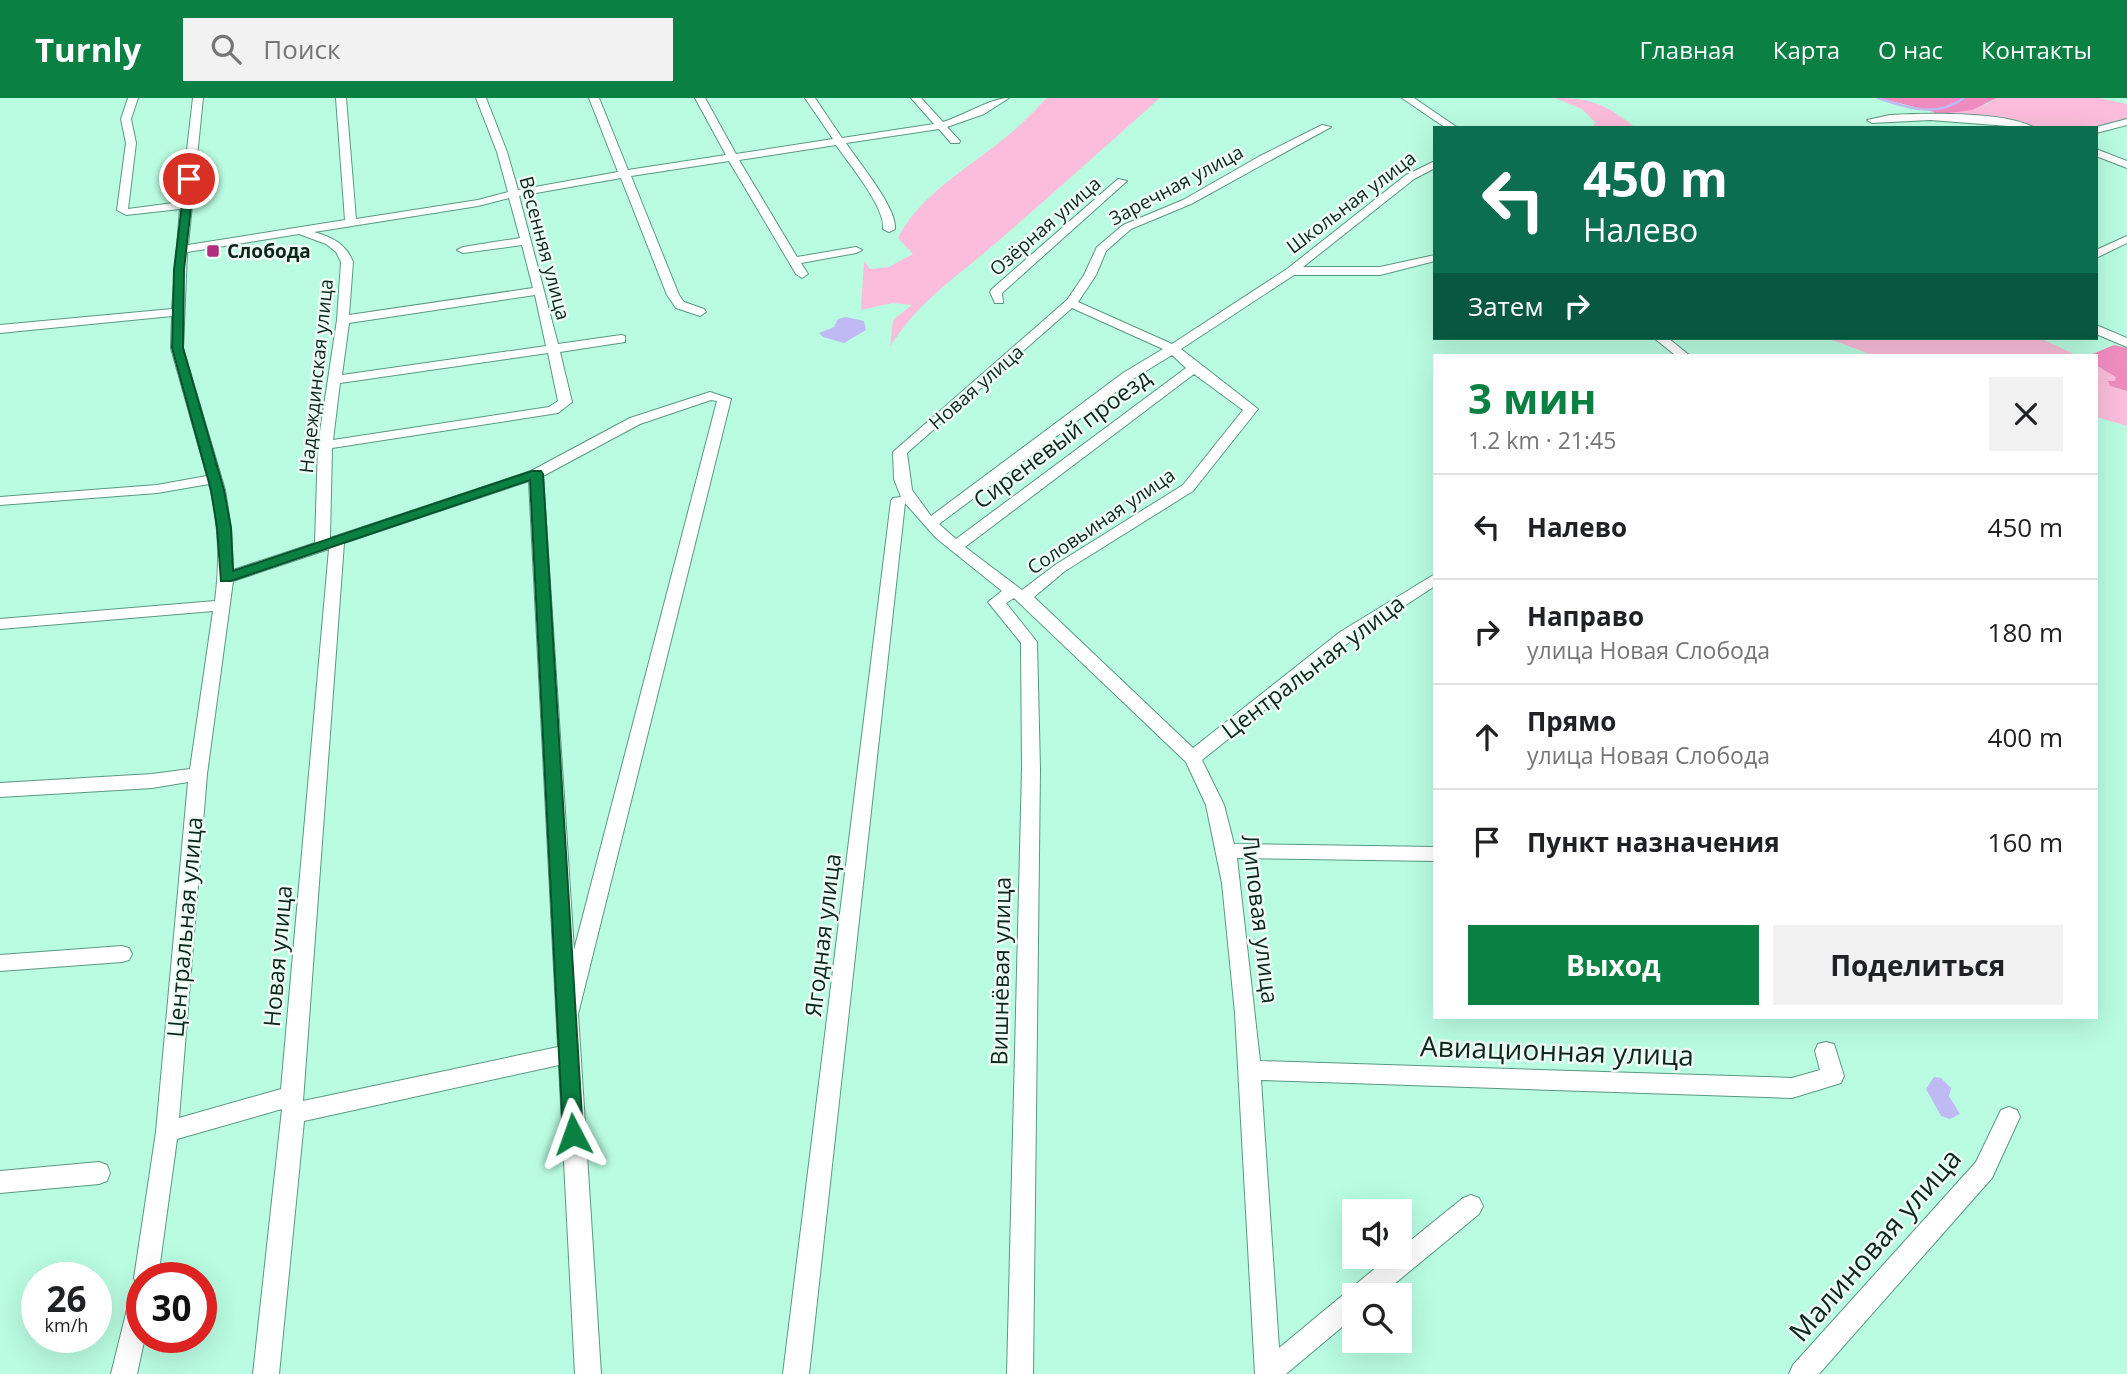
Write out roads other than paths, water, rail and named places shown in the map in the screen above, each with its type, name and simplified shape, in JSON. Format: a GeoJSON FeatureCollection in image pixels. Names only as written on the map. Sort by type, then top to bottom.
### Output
{"type":"FeatureCollection","features":[{"type":"Feature","properties":{"kind":"street"},"geometry":{"type":"LineString","coordinates":[[133,98],[126,119],[131,143],[122,210],[126,212],[187,205]]}},
{"type":"Feature","properties":{"kind":"street","name":"Центральная улица"},"geometry":{"type":"LineString","coordinates":[[148,1262],[167,1132],[198,774],[226,578],[224,528],[215,479],[177,348],[179,270],[198,98]]}},
{"type":"Feature","properties":{"kind":"street"},"geometry":{"type":"LineString","coordinates":[[341,98],[351,222]]}},
{"type":"Feature","properties":{"kind":"street","name":"Весенняя улица"},"geometry":{"type":"LineString","coordinates":[[325,445],[560,408],[565,402],[540,290],[511,194],[502,152],[481,98]]}},
{"type":"Feature","properties":{"kind":"street"},"geometry":{"type":"LineString","coordinates":[[594,98],[673,295],[680,305],[700,312]]}},
{"type":"Feature","properties":{"kind":"street"},"geometry":{"type":"LineString","coordinates":[[700,98],[802,274]]}},
{"type":"Feature","properties":{"kind":"street"},"geometry":{"type":"LineString","coordinates":[[810,98],[884,208],[890,221],[889,229]]}},
{"type":"Feature","properties":{"kind":"street"},"geometry":{"type":"LineString","coordinates":[[916,98],[954,141]]}},
{"type":"Feature","properties":{"kind":"street"},"geometry":{"type":"LineString","coordinates":[[182,248],[478,203],[541,187],[938,125],[966,119],[985,111],[1004,98]]}},
{"type":"Feature","properties":{"kind":"street"},"geometry":{"type":"LineString","coordinates":[[1407,98],[1449,126]]}},
{"type":"Feature","properties":{"kind":"street"},"geometry":{"type":"LineString","coordinates":[[1882,126],[1872,120],[1913,118],[1988,121],[2018,126]]}},
{"type":"Feature","properties":{"kind":"street"},"geometry":{"type":"LineString","coordinates":[[2098,129],[2127,122]]}},
{"type":"Feature","properties":{"kind":"street","name":"Заречная улица"},"geometry":{"type":"LineString","coordinates":[[1072,303],[1090,275],[1101,249],[1127,227],[1187,202],[1264,158],[1326,127]]}},
{"type":"Feature","properties":{"kind":"street"},"geometry":{"type":"LineString","coordinates":[[2099,155],[2127,165]]}},
{"type":"Feature","properties":{"kind":"street","name":"Школьная улица"},"geometry":{"type":"LineString","coordinates":[[931,523],[1128,376],[1174,349],[1291,271],[1410,177],[1433,165]]}},
{"type":"Feature","properties":{"kind":"street","name":"Озёрная улица"},"geometry":{"type":"LineString","coordinates":[[999,300],[996,292],[1122,181]]}},
{"type":"Feature","properties":{"kind":"street","name":"Надеждинская улица"},"geometry":{"type":"LineString","coordinates":[[290,232],[320,236],[345,253],[347,262],[325,445],[329,544]]}},
{"type":"Feature","properties":{"kind":"street"},"geometry":{"type":"LineString","coordinates":[[2098,254],[2127,239]]}},
{"type":"Feature","properties":{"kind":"street"},"geometry":{"type":"LineString","coordinates":[[463,250],[526,241]]}},
{"type":"Feature","properties":{"kind":"street"},"geometry":{"type":"LineString","coordinates":[[794,261],[856,250]]}},
{"type":"Feature","properties":{"kind":"street","name":"Школьная улица"},"geometry":{"type":"LineString","coordinates":[[1291,271],[1380,271],[1433,258]]}},
{"type":"Feature","properties":{"kind":"street"},"geometry":{"type":"LineString","coordinates":[[342,320],[540,290]]}},
{"type":"Feature","properties":{"kind":"street","name":"Соловьиная улица"},"geometry":{"type":"LineString","coordinates":[[1019,595],[1188,488],[1251,410],[1194,368],[1174,349],[1072,303]]}},
{"type":"Feature","properties":{"kind":"street","name":"Новая улица"},"geometry":{"type":"LineString","coordinates":[[901,479],[900,452],[1072,303]]}},
{"type":"Feature","properties":{"kind":"street"},"geometry":{"type":"LineString","coordinates":[[0,329],[176,312]]}},
{"type":"Feature","properties":{"kind":"street"},"geometry":{"type":"LineString","coordinates":[[2098,330],[2127,343]]}},
{"type":"Feature","properties":{"kind":"street"},"geometry":{"type":"LineString","coordinates":[[334,380],[621,339]]}},
{"type":"Feature","properties":{"kind":"street"},"geometry":{"type":"LineString","coordinates":[[1663,340],[1682,354]]}},
{"type":"Feature","properties":{"kind":"street","name":"Сиреневый проезд"},"geometry":{"type":"LineString","coordinates":[[957,546],[1194,368]]}},
{"type":"Feature","properties":{"kind":"street"},"geometry":{"type":"LineString","coordinates":[[226,578],[536,474],[635,421],[710,396],[724,399],[566,1019]]}},
{"type":"Feature","properties":{"kind":"street"},"geometry":{"type":"LineString","coordinates":[[536,474],[588,1374]]}},
{"type":"Feature","properties":{"kind":"street"},"geometry":{"type":"LineString","coordinates":[[0,501],[157,489],[215,479]]}},
{"type":"Feature","properties":{"kind":"street","name":"Липовая улица"},"geometry":{"type":"LineString","coordinates":[[901,479],[906,495],[931,523],[1019,595],[1192,758],[1209,783],[1228,850],[1252,1070],[1268,1373]]}},
{"type":"Feature","properties":{"kind":"street","name":"Ягодная улица"},"geometry":{"type":"LineString","coordinates":[[796,1374],[898,501]]}},
{"type":"Feature","properties":{"kind":"street","name":"Новая улица"},"geometry":{"type":"LineString","coordinates":[[265,1374],[293,1104],[329,544]]}},
{"type":"Feature","properties":{"kind":"street","name":"Центральная улица"},"geometry":{"type":"LineString","coordinates":[[1192,758],[1346,636],[1433,580]]}},
{"type":"Feature","properties":{"kind":"street","name":"Вишнёвая улица"},"geometry":{"type":"LineString","coordinates":[[1019,595],[996,602],[1029,642],[1031,769],[1020,1374]]}},
{"type":"Feature","properties":{"kind":"street"},"geometry":{"type":"LineString","coordinates":[[0,624],[224,605]]}},
{"type":"Feature","properties":{"kind":"street"},"geometry":{"type":"LineString","coordinates":[[0,790],[152,781],[198,774]]}},
{"type":"Feature","properties":{"kind":"street"},"geometry":{"type":"LineString","coordinates":[[1228,850],[1433,854]]}},
{"type":"Feature","properties":{"kind":"street"},"geometry":{"type":"LineString","coordinates":[[0,963],[122,954]]}},
{"type":"Feature","properties":{"kind":"street","name":"Авиационная улица"},"geometry":{"type":"LineString","coordinates":[[1252,1070],[1792,1088],[1833,1076],[1826,1051]]}},
{"type":"Feature","properties":{"kind":"street"},"geometry":{"type":"LineString","coordinates":[[167,1132],[293,1104],[568,1054]]}},
{"type":"Feature","properties":{"kind":"street","name":"Малиновая улица"},"geometry":{"type":"LineString","coordinates":[[1802,1374],[1984,1170],[2009,1117]]}},
{"type":"Feature","properties":{"kind":"street"},"geometry":{"type":"LineString","coordinates":[[0,1182],[99,1173]]}},
{"type":"Feature","properties":{"kind":"street"},"geometry":{"type":"LineString","coordinates":[[1377,1283],[1471,1206]]}},
{"type":"Feature","properties":{"kind":"street"},"geometry":{"type":"LineString","coordinates":[[1268,1373],[1342,1311]]}},
{"type":"Feature","properties":{"kind":"street"},"geometry":{"type":"LineString","coordinates":[[124,1374],[129,1353]]}},
{"type":"Feature","properties":{"kind":"waterway"},"geometry":{"type":"LineString","coordinates":[[1878,98],[1922,109],[1943,108],[1964,98]]}},
{"type":"Feature","properties":{"kind":"place","name":"Слобода"},"geometry":{"type":"Point","coordinates":[213,251]}}]}
